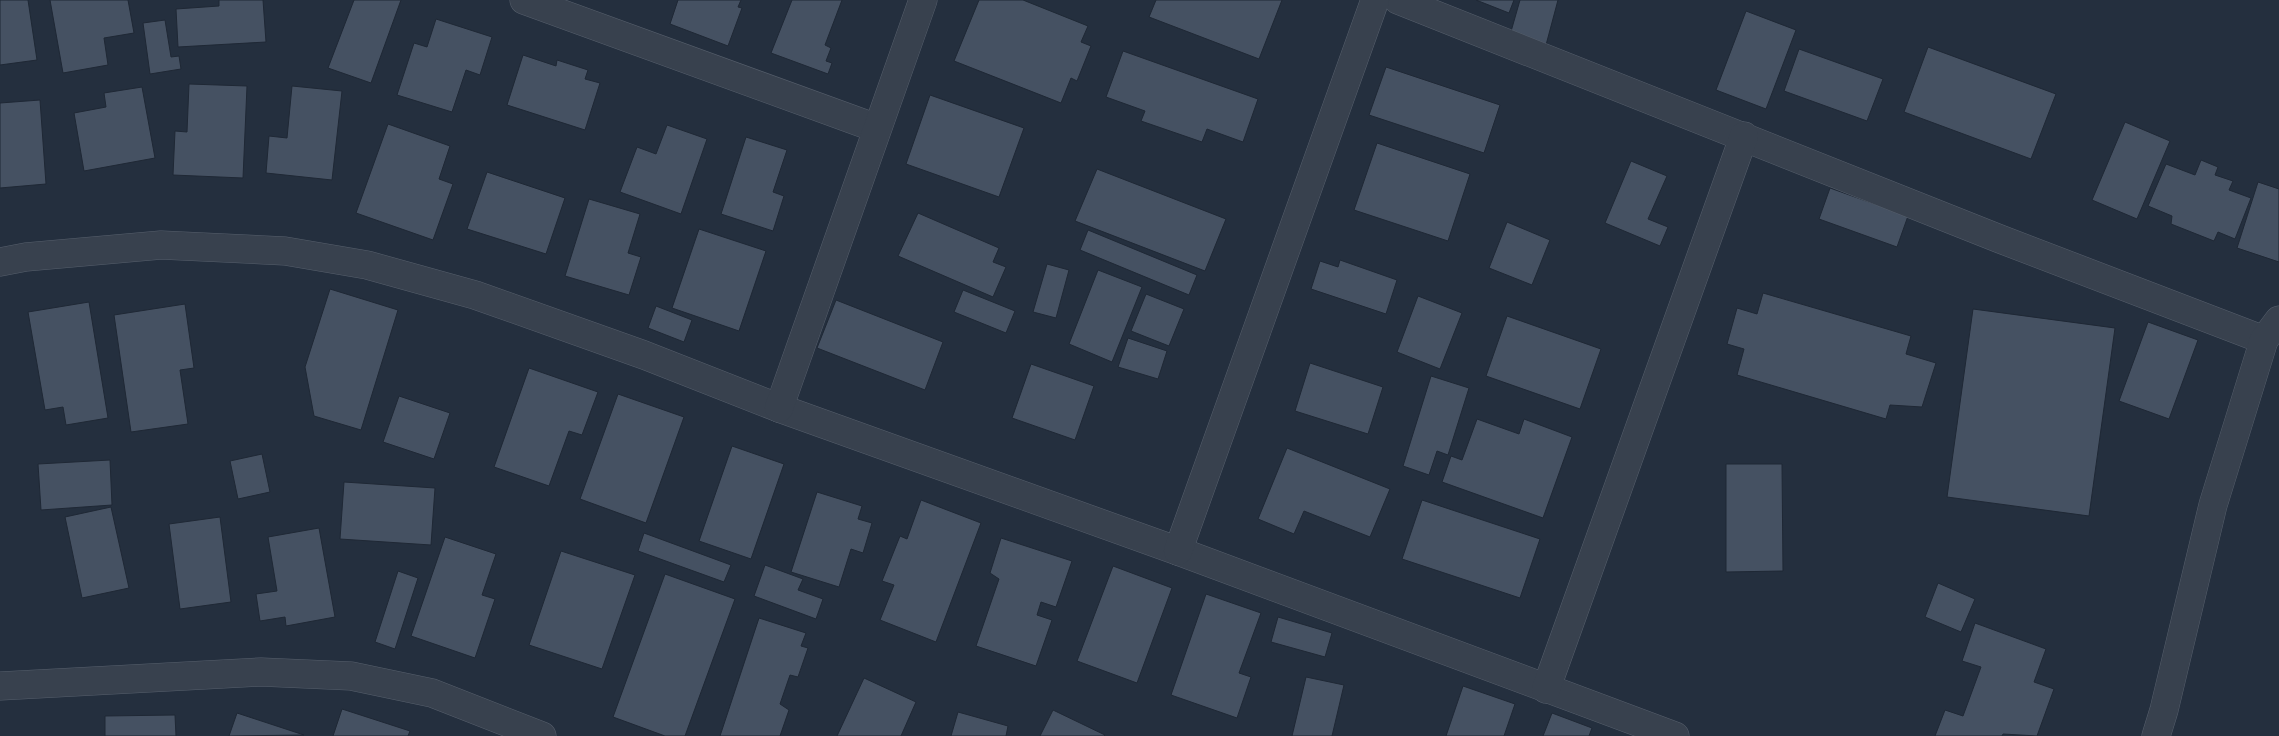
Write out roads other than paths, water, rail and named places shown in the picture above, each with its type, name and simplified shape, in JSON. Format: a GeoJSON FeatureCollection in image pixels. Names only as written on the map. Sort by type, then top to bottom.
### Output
{"type":"FeatureCollection","features":[{"type":"Feature","properties":{"kind":"street"},"geometry":{"type":"LineString","coordinates":[[524,0],[876,128]]}},
{"type":"Feature","properties":{"kind":"street"},"geometry":{"type":"LineString","coordinates":[[779,408],[876,128],[923,0]]}},
{"type":"Feature","properties":{"kind":"street"},"geometry":{"type":"LineString","coordinates":[[1178,551],[1375,0]]}},
{"type":"Feature","properties":{"kind":"street"},"geometry":{"type":"LineString","coordinates":[[1398,0],[2000,239],[2272,330],[2213,505],[2164,710],[2156,736]]}},
{"type":"Feature","properties":{"kind":"street"},"geometry":{"type":"LineString","coordinates":[[1546,689],[1744,136]]}},
{"type":"Feature","properties":{"kind":"street"},"geometry":{"type":"LineString","coordinates":[[0,262],[26,257],[160,245],[286,251],[367,265],[485,298],[644,355],[779,408],[1178,551],[1675,736]]}},
{"type":"Feature","properties":{"kind":"street"},"geometry":{"type":"LineString","coordinates":[[0,686],[261,672],[351,676],[432,693],[542,736]]}}]}
